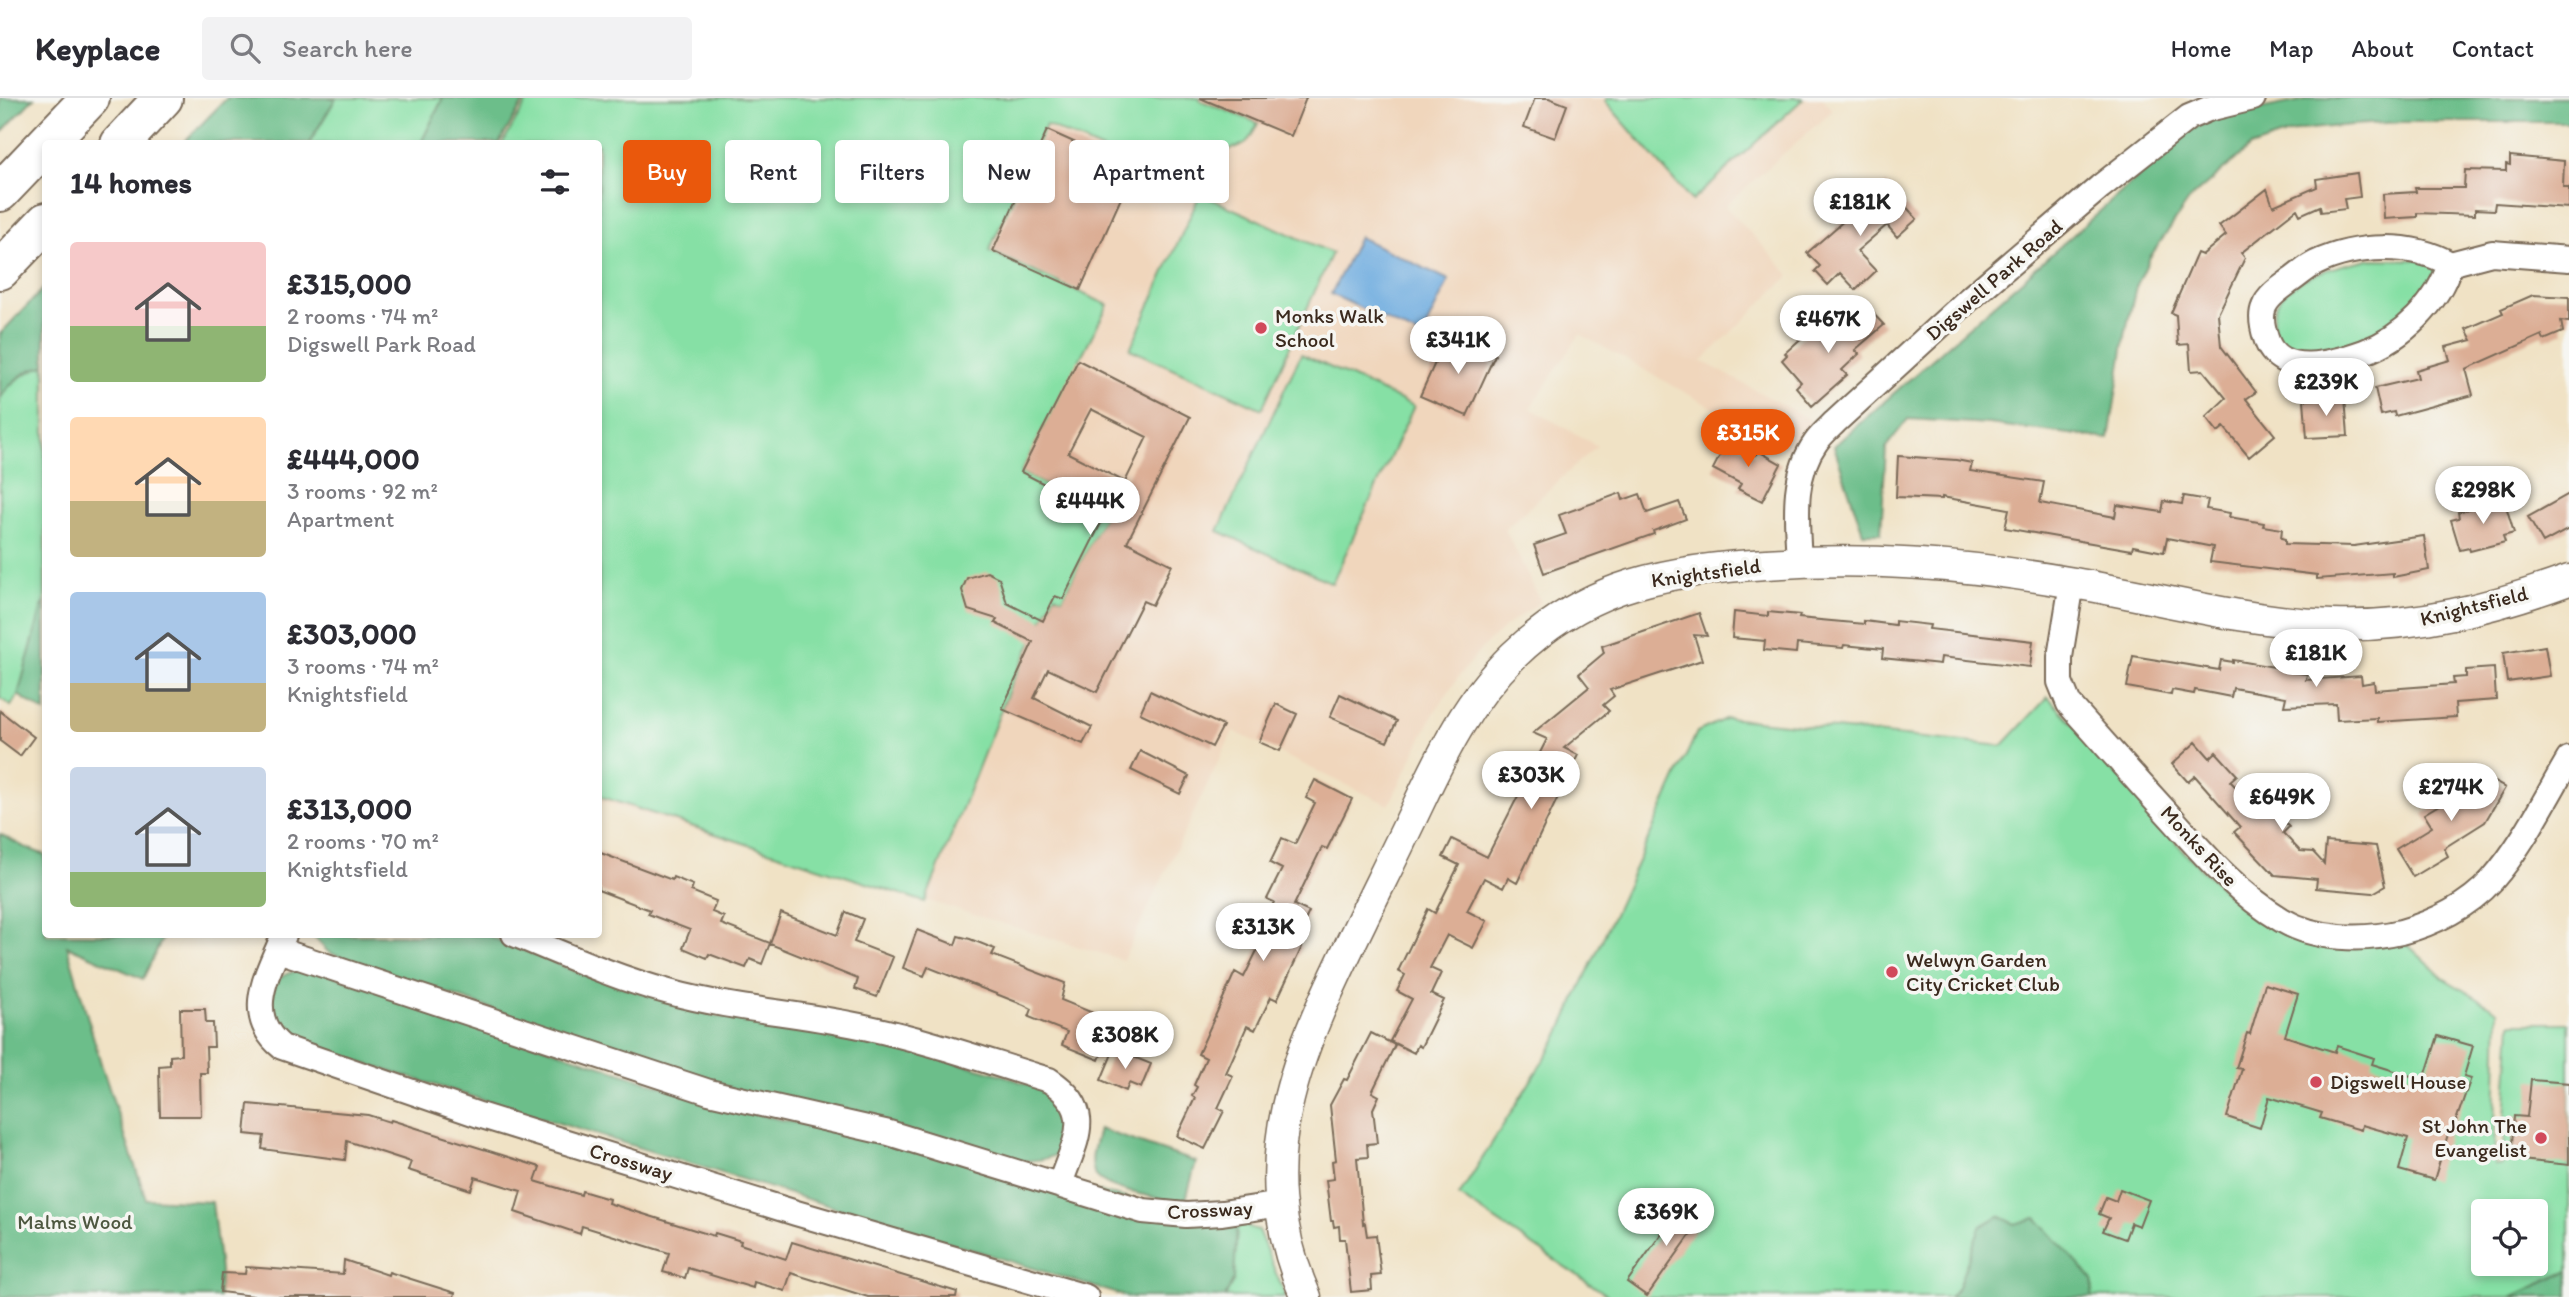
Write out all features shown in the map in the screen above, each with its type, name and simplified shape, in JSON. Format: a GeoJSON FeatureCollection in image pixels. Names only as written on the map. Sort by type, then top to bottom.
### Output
{"type":"FeatureCollection","features":[{"type":"Feature","properties":{"kind":"highway"},"geometry":{"type":"LineString","coordinates":[[50,140],[90,98]]}},
{"type":"Feature","properties":{"kind":"highway"},"geometry":{"type":"LineString","coordinates":[[124,140],[163,98]]}},
{"type":"Feature","properties":{"kind":"highway"},"geometry":{"type":"LineString","coordinates":[[0,192],[42,148]]}},
{"type":"Feature","properties":{"kind":"highway"},"geometry":{"type":"LineString","coordinates":[[0,270],[42,226]]}},
{"type":"Feature","properties":{"kind":"street","name":"Digswell Park Road"},"geometry":{"type":"LineString","coordinates":[[1799,561],[1797,512],[1800,479],[1815,443],[1835,422],[1979,290],[2100,187],[2189,117],[2208,109],[2253,98]]}},
{"type":"Feature","properties":{"kind":"street"},"geometry":{"type":"LineString","coordinates":[[2451,264],[2442,286],[2423,312],[2398,333],[2367,351],[2325,364],[2300,365],[2282,359],[2268,346],[2263,327],[2264,307],[2278,289],[2316,263],[2350,252],[2380,249],[2428,253],[2451,264],[2492,253],[2569,259]]}},
{"type":"Feature","properties":{"kind":"street","name":"Knightsfield"},"geometry":{"type":"LineString","coordinates":[[1306,1297],[1286,1238],[1279,1170],[1282,1133],[1300,1057],[1328,990],[1452,734],[1484,688],[1513,656],[1542,631],[1579,607],[1616,590],[1661,576],[1799,561],[1922,562],[2072,583],[2254,618],[2337,625],[2385,624],[2447,617],[2569,580]]}},
{"type":"Feature","properties":{"kind":"street","name":"Monks Rise"},"geometry":{"type":"LineString","coordinates":[[2072,583],[2060,657],[2060,682],[2069,704],[2236,887],[2283,920],[2309,930],[2336,937],[2390,934],[2424,926],[2458,908],[2491,882],[2511,856],[2569,759]]}},
{"type":"Feature","properties":{"kind":"street"},"geometry":{"type":"LineString","coordinates":[[524,938],[610,973],[667,992],[725,1006],[866,1027],[919,1040],[1049,1080],[1065,1090],[1075,1104],[1079,1118],[1078,1132],[1060,1184]]}},
{"type":"Feature","properties":{"kind":"street","name":"Crossway"},"geometry":{"type":"LineString","coordinates":[[1086,1297],[624,1160],[479,1115],[296,1052],[272,1039],[261,1015],[262,992],[281,942],[709,1092],[889,1133],[1143,1211],[1186,1215],[1222,1213],[1281,1204]]}},
{"type":"Feature","properties":{"kind":"shaded area"},"geometry":{"type":"Polygon","coordinates":[[[531,98],[1823,98],[1833,110],[1725,206],[1790,275],[1702,361],[1814,422],[1796,454],[1580,334],[1530,408],[1597,446],[1505,529],[1541,602],[1507,625],[1482,648],[1459,676],[1434,713],[1389,805],[1233,731],[1123,960],[602,802],[602,140],[506,140],[531,98]]]}},
{"type":"Feature","properties":{"kind":"green space"},"geometry":{"type":"Polygon","coordinates":[[[0,98],[34,98],[0,134],[0,98]]]}},
{"type":"Feature","properties":{"kind":"green space"},"geometry":{"type":"Polygon","coordinates":[[[227,98],[336,98],[311,140],[186,140],[227,98]]]}},
{"type":"Feature","properties":{"kind":"green space"},"geometry":{"type":"Polygon","coordinates":[[[336,98],[443,98],[422,140],[311,140],[336,98]]]}},
{"type":"Feature","properties":{"kind":"green space"},"geometry":{"type":"Polygon","coordinates":[[[443,98],[526,98],[501,140],[422,140],[443,98]]]}},
{"type":"Feature","properties":{"kind":"green space"},"geometry":{"type":"Polygon","coordinates":[[[529,98],[1200,98],[1199,100],[1258,123],[1245,143],[1229,150],[1229,140],[1080,140],[1046,125],[1039,140],[963,140],[963,203],[1011,203],[989,251],[1108,305],[1021,472],[1105,515],[1063,599],[1055,595],[1011,685],[925,902],[602,797],[602,140],[504,140],[529,98]]]}},
{"type":"Feature","properties":{"kind":"green space"},"geometry":{"type":"Polygon","coordinates":[[[1608,98],[1803,99],[1692,201],[1605,101],[1608,98]]]}},
{"type":"Feature","properties":{"kind":"green space"},"geometry":{"type":"Polygon","coordinates":[[[2315,98],[2569,98],[2569,122],[2401,122],[2351,125],[2300,130],[2250,147],[2190,199],[2150,257],[2136,287],[2126,330],[2109,439],[1989,424],[1908,419],[1886,447],[1881,533],[1863,533],[1834,446],[2194,128],[2219,117],[2315,98]]]}},
{"type":"Feature","properties":{"kind":"green space"},"geometry":{"type":"Polygon","coordinates":[[[1196,203],[1220,203],[1332,253],[1262,409],[1130,349],[1196,203]]]}},
{"type":"Feature","properties":{"kind":"green space"},"geometry":{"type":"Polygon","coordinates":[[[2369,259],[2426,260],[2438,271],[2415,308],[2359,345],[2302,359],[2282,346],[2275,335],[2273,318],[2276,305],[2285,293],[2311,276],[2369,259]]]}},
{"type":"Feature","properties":{"kind":"green space"},"geometry":{"type":"Polygon","coordinates":[[[42,290],[42,366],[19,377],[0,399],[0,334],[42,290]]]}},
{"type":"Feature","properties":{"kind":"green space"},"geometry":{"type":"Polygon","coordinates":[[[1301,354],[1414,406],[1332,583],[1218,531],[1301,354]]]}},
{"type":"Feature","properties":{"kind":"green space"},"geometry":{"type":"Polygon","coordinates":[[[42,366],[42,607],[18,695],[11,706],[0,698],[0,399],[8,387],[42,366]]]}},
{"type":"Feature","properties":{"kind":"green space"},"geometry":{"type":"Polygon","coordinates":[[[42,607],[42,710],[18,695],[42,607]]]}},
{"type":"Feature","properties":{"kind":"green space","name":"Welwyn Garden City Cricket Club"},"geometry":{"type":"Polygon","coordinates":[[[2048,697],[2107,760],[2186,854],[2240,906],[2309,940],[2408,945],[2443,978],[2498,1011],[2494,1165],[2502,1164],[2511,1023],[2569,1023],[2569,1271],[2512,1297],[2092,1297],[2093,1280],[1970,1258],[1958,1287],[1949,1297],[1610,1297],[1459,1196],[1558,1037],[1697,732],[1727,718],[2002,746],[2048,697]]]}},
{"type":"Feature","properties":{"kind":"green space","name":"Malms Wood"},"geometry":{"type":"Polygon","coordinates":[[[0,834],[42,854],[42,938],[163,938],[143,979],[67,946],[102,1067],[146,1199],[212,1202],[220,1271],[219,1297],[0,1297],[0,834]]]}},
{"type":"Feature","properties":{"kind":"green space"},"geometry":{"type":"Polygon","coordinates":[[[315,938],[493,938],[582,974],[716,1016],[865,1038],[1000,1074],[1056,1095],[1068,1108],[1064,1150],[1046,1158],[1015,1161],[708,1083],[329,953],[315,938]]]}},
{"type":"Feature","properties":{"kind":"green space"},"geometry":{"type":"Polygon","coordinates":[[[311,968],[717,1105],[1237,1223],[1234,1279],[1225,1297],[1127,1297],[297,1043],[274,1024],[273,991],[280,978],[311,968]]]}},
{"type":"Feature","properties":{"kind":"green space"},"geometry":{"type":"Polygon","coordinates":[[[1099,1129],[1196,1162],[1185,1203],[1120,1189],[1099,1179],[1094,1172],[1092,1161],[1099,1129]]]}},
{"type":"Feature","properties":{"kind":"green space"},"geometry":{"type":"Polygon","coordinates":[[[1999,1216],[2015,1224],[2036,1218],[2093,1280],[2092,1297],[1949,1297],[1958,1287],[1980,1227],[1999,1216]]]}},
{"type":"Feature","properties":{"kind":"green space"},"geometry":{"type":"Polygon","coordinates":[[[1237,1223],[1258,1230],[1286,1297],[1225,1297],[1234,1279],[1237,1223]]]}},
{"type":"Feature","properties":{"kind":"green space"},"geometry":{"type":"Polygon","coordinates":[[[2569,1271],[2569,1297],[2512,1297],[2569,1271]]]}},
{"type":"Feature","properties":{"kind":"water"},"geometry":{"type":"Polygon","coordinates":[[[1359,237],[1449,280],[1421,337],[1331,294],[1359,237]]]}},
{"type":"Feature","properties":{"kind":"building"},"geometry":{"type":"Polygon","coordinates":[[[1200,98],[1306,98],[1291,136],[1200,98]]]}},
{"type":"Feature","properties":{"kind":"building"},"geometry":{"type":"Polygon","coordinates":[[[1535,98],[1549,98],[1567,105],[1555,138],[1524,127],[1535,98]]]}},
{"type":"Feature","properties":{"kind":"building"},"geometry":{"type":"Polygon","coordinates":[[[1047,130],[1069,140],[1069,203],[1119,203],[1080,290],[993,251],[1014,203],[1055,203],[1055,140],[1043,140],[1047,130]]]}},
{"type":"Feature","properties":{"kind":"building"},"geometry":{"type":"Polygon","coordinates":[[[2510,156],[2564,161],[2563,187],[2569,187],[2569,208],[2495,203],[2494,210],[2475,209],[2475,215],[2417,213],[2417,217],[2384,219],[2383,194],[2416,192],[2415,188],[2464,188],[2465,170],[2506,171],[2506,164],[2510,165],[2510,156]]]}},
{"type":"Feature","properties":{"kind":"building"},"geometry":{"type":"Polygon","coordinates":[[[2357,173],[2360,197],[2344,199],[2346,209],[2321,212],[2320,206],[2300,215],[2297,209],[2241,253],[2245,258],[2218,314],[2221,346],[2256,392],[2246,399],[2275,435],[2249,457],[2224,427],[2218,432],[2206,417],[2226,398],[2203,370],[2191,371],[2189,344],[2178,345],[2176,315],[2171,313],[2197,253],[2202,255],[2226,235],[2219,226],[2267,189],[2273,206],[2317,187],[2316,179],[2357,173]]]}},
{"type":"Feature","properties":{"kind":"building"},"geometry":{"type":"Polygon","coordinates":[[[1886,184],[1917,219],[1897,237],[1887,225],[1857,251],[1876,271],[1856,290],[1840,273],[1828,285],[1815,271],[1820,266],[1807,253],[1886,184]]]}},
{"type":"Feature","properties":{"kind":"building"},"geometry":{"type":"Polygon","coordinates":[[[2533,295],[2569,297],[2569,322],[2561,321],[2563,332],[2544,340],[2542,335],[2466,369],[2473,395],[2395,416],[2394,412],[2381,415],[2375,388],[2418,378],[2416,370],[2450,360],[2446,347],[2472,340],[2466,329],[2503,313],[2501,309],[2533,295]]]}},
{"type":"Feature","properties":{"kind":"building"},"geometry":{"type":"Polygon","coordinates":[[[1867,307],[1884,325],[1855,350],[1859,354],[1842,370],[1847,375],[1812,406],[1796,387],[1801,382],[1782,360],[1787,355],[1785,353],[1817,324],[1831,339],[1867,307]]]}},
{"type":"Feature","properties":{"kind":"building"},"geometry":{"type":"Polygon","coordinates":[[[1456,338],[1495,355],[1467,416],[1420,396],[1443,345],[1451,349],[1456,338]]]}},
{"type":"Feature","properties":{"kind":"building"},"geometry":{"type":"Polygon","coordinates":[[[1078,360],[1190,417],[1127,542],[1172,565],[1152,605],[1143,601],[1097,692],[1048,669],[1034,698],[1092,727],[1083,744],[1002,709],[1033,642],[995,623],[997,619],[968,610],[962,590],[967,578],[987,572],[999,578],[1007,603],[1043,621],[1055,596],[1063,599],[1105,515],[1021,472],[1078,360]],[[1091,409],[1068,453],[1125,482],[1147,437],[1091,409]]]}},
{"type":"Feature","properties":{"kind":"building"},"geometry":{"type":"Polygon","coordinates":[[[2345,397],[2348,436],[2307,438],[2304,400],[2345,397]]]}},
{"type":"Feature","properties":{"kind":"building"},"geometry":{"type":"Polygon","coordinates":[[[1728,440],[1756,455],[1758,451],[1781,464],[1762,501],[1738,489],[1741,484],[1713,469],[1728,440]]]}},
{"type":"Feature","properties":{"kind":"building"},"geometry":{"type":"Polygon","coordinates":[[[1898,456],[1956,460],[1972,463],[1970,471],[2044,482],[2040,503],[2115,517],[2117,505],[2162,512],[2164,501],[2182,504],[2184,496],[2208,500],[2206,509],[2230,513],[2229,517],[2282,529],[2281,538],[2285,539],[2285,544],[2354,546],[2424,536],[2429,570],[2393,577],[2393,573],[2317,579],[2317,575],[2210,562],[2213,547],[2167,538],[2164,552],[2133,546],[2132,550],[2005,528],[2009,509],[1942,497],[1896,497],[1898,456]]]}},
{"type":"Feature","properties":{"kind":"building"},"geometry":{"type":"Polygon","coordinates":[[[1621,493],[1623,500],[1640,494],[1647,513],[1679,502],[1686,519],[1653,531],[1654,534],[1544,573],[1534,545],[1566,534],[1559,515],[1621,493]]]}},
{"type":"Feature","properties":{"kind":"building"},"geometry":{"type":"Polygon","coordinates":[[[2569,494],[2569,529],[2543,543],[2528,517],[2569,494]]]}},
{"type":"Feature","properties":{"kind":"building"},"geometry":{"type":"Polygon","coordinates":[[[2504,499],[2514,533],[2503,536],[2505,542],[2470,551],[2469,548],[2460,550],[2451,520],[2459,518],[2458,512],[2504,499]]]}},
{"type":"Feature","properties":{"kind":"building"},"geometry":{"type":"Polygon","coordinates":[[[1734,612],[1768,616],[1768,612],[1800,615],[1799,618],[1864,624],[1864,621],[1895,625],[1895,621],[1930,625],[1929,629],[2033,641],[2030,667],[1941,657],[1940,664],[1882,658],[1883,649],[1844,645],[1843,648],[1797,644],[1796,653],[1764,650],[1765,641],[1732,638],[1734,612]]]}},
{"type":"Feature","properties":{"kind":"building"},"geometry":{"type":"Polygon","coordinates":[[[1699,613],[1707,636],[1694,635],[1702,660],[1610,690],[1614,696],[1603,705],[1609,711],[1564,748],[1578,755],[1517,883],[1508,878],[1503,888],[1484,878],[1467,911],[1487,921],[1473,948],[1447,935],[1430,968],[1441,973],[1431,994],[1444,1000],[1421,1047],[1418,1045],[1414,1053],[1390,1041],[1412,999],[1397,991],[1405,975],[1398,971],[1428,909],[1435,913],[1459,865],[1443,857],[1452,839],[1487,857],[1547,739],[1533,733],[1589,687],[1579,674],[1604,653],[1602,646],[1699,613]]]}},
{"type":"Feature","properties":{"kind":"building"},"geometry":{"type":"Polygon","coordinates":[[[2545,646],[2550,676],[2507,682],[2503,653],[2545,646]]]}},
{"type":"Feature","properties":{"kind":"building"},"geometry":{"type":"Polygon","coordinates":[[[2133,656],[2219,670],[2221,660],[2233,660],[2307,674],[2306,680],[2361,676],[2362,684],[2374,682],[2375,690],[2454,684],[2453,678],[2466,677],[2466,670],[2494,668],[2496,700],[2455,703],[2456,717],[2377,722],[2377,718],[2337,720],[2336,704],[2284,706],[2286,697],[2233,688],[2231,697],[2195,690],[2194,694],[2172,690],[2171,695],[2127,687],[2133,656]]]}},
{"type":"Feature","properties":{"kind":"building"},"geometry":{"type":"Polygon","coordinates":[[[1150,691],[1223,726],[1212,747],[1140,713],[1150,691]]]}},
{"type":"Feature","properties":{"kind":"building"},"geometry":{"type":"Polygon","coordinates":[[[1340,694],[1397,721],[1387,742],[1330,717],[1340,694]]]}},
{"type":"Feature","properties":{"kind":"building"},"geometry":{"type":"Polygon","coordinates":[[[1276,704],[1297,714],[1280,751],[1259,742],[1276,704]]]}},
{"type":"Feature","properties":{"kind":"building"},"geometry":{"type":"Polygon","coordinates":[[[0,711],[34,737],[20,756],[0,741],[0,711]]]}},
{"type":"Feature","properties":{"kind":"building"},"geometry":{"type":"Polygon","coordinates":[[[2196,742],[2210,758],[2216,752],[2237,775],[2230,781],[2258,810],[2265,803],[2289,827],[2283,833],[2300,851],[2313,852],[2324,864],[2326,842],[2376,846],[2385,886],[2373,893],[2316,888],[2317,879],[2275,875],[2234,832],[2240,827],[2195,776],[2188,782],[2172,764],[2196,742]]]}},
{"type":"Feature","properties":{"kind":"building"},"geometry":{"type":"Polygon","coordinates":[[[1140,751],[1189,776],[1180,794],[1131,770],[1140,751]]]}},
{"type":"Feature","properties":{"kind":"building"},"geometry":{"type":"Polygon","coordinates":[[[2478,773],[2505,788],[2485,822],[2444,848],[2448,856],[2413,877],[2396,849],[2432,827],[2424,814],[2452,797],[2462,780],[2471,785],[2478,773]]]}},
{"type":"Feature","properties":{"kind":"building"},"geometry":{"type":"Polygon","coordinates":[[[1315,780],[1352,799],[1327,849],[1322,847],[1294,905],[1309,912],[1302,927],[1306,928],[1298,945],[1302,947],[1277,1000],[1271,997],[1255,1030],[1247,1026],[1226,1073],[1233,1076],[1218,1108],[1224,1111],[1205,1149],[1177,1136],[1195,1098],[1192,1096],[1197,1087],[1194,1085],[1206,1058],[1198,1054],[1235,972],[1244,977],[1275,914],[1270,911],[1274,902],[1267,899],[1282,869],[1270,863],[1282,838],[1295,844],[1315,803],[1306,798],[1315,780]]]}},
{"type":"Feature","properties":{"kind":"building"},"geometry":{"type":"Polygon","coordinates":[[[602,854],[672,880],[673,877],[693,885],[691,891],[716,901],[712,912],[724,917],[721,924],[770,943],[762,964],[750,959],[746,968],[709,954],[707,958],[683,948],[690,930],[648,914],[650,910],[602,892],[602,854]]]}},
{"type":"Feature","properties":{"kind":"building"},"geometry":{"type":"Polygon","coordinates":[[[846,912],[863,919],[854,942],[893,957],[877,997],[855,989],[858,979],[770,944],[781,913],[837,935],[846,912]]]}},
{"type":"Feature","properties":{"kind":"building"},"geometry":{"type":"Polygon","coordinates":[[[917,930],[955,945],[958,936],[970,939],[995,949],[992,955],[1065,983],[1061,1000],[1115,1022],[1099,1060],[1062,1045],[1067,1032],[1029,1017],[1032,1009],[1024,1005],[928,967],[924,976],[903,968],[917,930]]]}},
{"type":"Feature","properties":{"kind":"building","name":"Digswell House"},"geometry":{"type":"Polygon","coordinates":[[[2265,984],[2298,994],[2285,1036],[2335,1052],[2337,1046],[2374,1058],[2372,1064],[2424,1080],[2438,1036],[2473,1046],[2464,1076],[2471,1078],[2452,1132],[2449,1131],[2434,1180],[2399,1170],[2408,1138],[2362,1125],[2361,1130],[2320,1118],[2322,1113],[2269,1097],[2260,1128],[2227,1117],[2242,1069],[2236,1068],[2247,1033],[2250,1034],[2265,984]]]}},
{"type":"Feature","properties":{"kind":"building"},"geometry":{"type":"Polygon","coordinates":[[[180,1009],[205,1009],[206,1023],[213,1023],[214,1047],[206,1047],[207,1073],[200,1073],[201,1116],[160,1116],[159,1066],[170,1065],[170,1056],[181,1055],[180,1009]]]}},
{"type":"Feature","properties":{"kind":"building"},"geometry":{"type":"Polygon","coordinates":[[[1371,1033],[1395,1045],[1372,1092],[1379,1096],[1373,1109],[1377,1143],[1367,1144],[1368,1157],[1357,1158],[1363,1224],[1365,1223],[1367,1236],[1376,1235],[1381,1275],[1371,1276],[1372,1290],[1351,1292],[1345,1239],[1340,1239],[1339,1226],[1334,1227],[1331,1221],[1326,1180],[1334,1179],[1332,1161],[1336,1160],[1330,1105],[1344,1079],[1347,1080],[1371,1033]]]}},
{"type":"Feature","properties":{"kind":"building"},"geometry":{"type":"Polygon","coordinates":[[[1114,1049],[1151,1064],[1141,1088],[1129,1083],[1126,1091],[1101,1080],[1114,1049]]]}},
{"type":"Feature","properties":{"kind":"building","name":"St John The Evangelist"},"geometry":{"type":"Polygon","coordinates":[[[2531,1080],[2569,1083],[2569,1165],[2511,1159],[2514,1116],[2527,1117],[2531,1080]]]}},
{"type":"Feature","properties":{"kind":"building"},"geometry":{"type":"Polygon","coordinates":[[[248,1104],[368,1115],[390,1122],[391,1120],[540,1167],[535,1181],[581,1195],[582,1191],[609,1199],[608,1203],[714,1236],[715,1233],[741,1241],[740,1244],[786,1259],[792,1242],[957,1292],[956,1297],[868,1297],[791,1273],[785,1291],[754,1282],[753,1288],[688,1268],[685,1278],[663,1272],[669,1253],[582,1226],[580,1234],[515,1212],[521,1191],[475,1177],[471,1190],[408,1170],[411,1162],[347,1141],[345,1160],[262,1149],[264,1136],[245,1134],[248,1104]]]}},
{"type":"Feature","properties":{"kind":"building"},"geometry":{"type":"Polygon","coordinates":[[[2120,1189],[2149,1200],[2139,1226],[2131,1223],[2125,1239],[2103,1231],[2109,1218],[2099,1214],[2106,1197],[2116,1201],[2120,1189]]]}},
{"type":"Feature","properties":{"kind":"building"},"geometry":{"type":"Polygon","coordinates":[[[1686,1199],[1706,1213],[1647,1296],[1627,1282],[1686,1199]]]}},
{"type":"Feature","properties":{"kind":"building"},"geometry":{"type":"Polygon","coordinates":[[[344,1260],[455,1293],[454,1297],[261,1297],[220,1292],[222,1273],[245,1274],[246,1267],[343,1274],[344,1260]]]}},
{"type":"Feature","properties":{"kind":"place","name":"Monks Walk School"},"geometry":{"type":"Point","coordinates":[1261,328]}},
{"type":"Feature","properties":{"kind":"place","name":"Welwyn Garden City Cricket Club"},"geometry":{"type":"Point","coordinates":[1892,972]}},
{"type":"Feature","properties":{"kind":"place","name":"Digswell House"},"geometry":{"type":"Point","coordinates":[2316,1082]}},
{"type":"Feature","properties":{"kind":"place","name":"St John The Evangelist"},"geometry":{"type":"Point","coordinates":[2541,1138]}}]}
